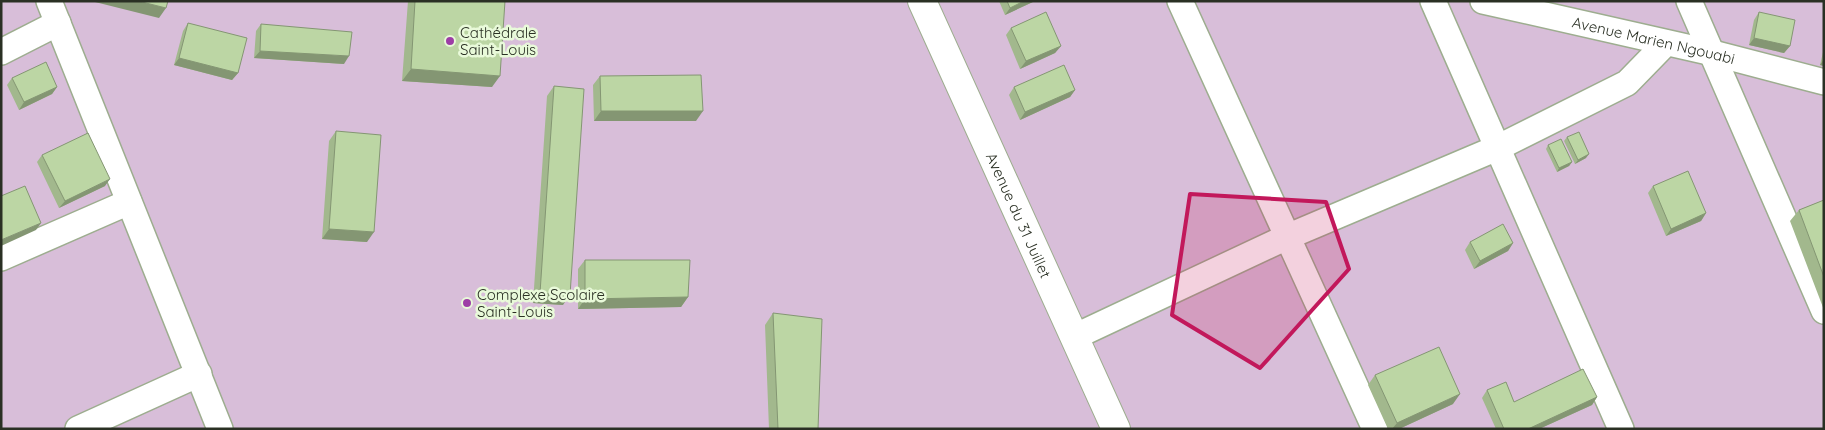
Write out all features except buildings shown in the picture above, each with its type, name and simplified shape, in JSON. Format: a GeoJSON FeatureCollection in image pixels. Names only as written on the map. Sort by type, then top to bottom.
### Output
{"type":"FeatureCollection","features":[{"type":"Feature","properties":{"kind":"street","name":"Avenue du 31 Juillet"},"geometry":{"type":"LineString","coordinates":[[922,1],[1116,429]]}},
{"type":"Feature","properties":{"kind":"street"},"geometry":{"type":"LineString","coordinates":[[1180,1],[1375,429]]}},
{"type":"Feature","properties":{"kind":"street"},"geometry":{"type":"LineString","coordinates":[[1433,1],[1622,429]]}},
{"type":"Feature","properties":{"kind":"street","name":"Avenue Marien Ngouabi"},"geometry":{"type":"LineString","coordinates":[[1483,1],[1713,53],[1824,82]]}},
{"type":"Feature","properties":{"kind":"street"},"geometry":{"type":"LineString","coordinates":[[1689,1],[1824,310]]}},
{"type":"Feature","properties":{"kind":"street"},"geometry":{"type":"LineString","coordinates":[[1,52],[54,12],[220,429]]}},
{"type":"Feature","properties":{"kind":"street"},"geometry":{"type":"LineString","coordinates":[[1074,337],[1287,237],[1497,148],[1627,83],[1666,43]]}},
{"type":"Feature","properties":{"kind":"street"},"geometry":{"type":"LineString","coordinates":[[1,258],[129,202]]}},
{"type":"Feature","properties":{"kind":"street"},"geometry":{"type":"LineString","coordinates":[[78,429],[199,374]]}},
{"type":"Feature","properties":{"kind":"highlighted area"},"geometry":{"type":"Polygon","coordinates":[[[1190,194],[1326,202],[1349,269],[1260,368],[1172,315],[1190,194]]]}},
{"type":"Feature","properties":{"kind":"shaded area"},"geometry":{"type":"Polygon","coordinates":[[[1,1],[1824,1],[1824,429],[1,429],[1,1]]]}},
{"type":"Feature","properties":{"kind":"place","name":"Cathédrale Saint-Louis"},"geometry":{"type":"Point","coordinates":[450,41]}},
{"type":"Feature","properties":{"kind":"place","name":"Complexe Scolaire Saint-Louis"},"geometry":{"type":"Point","coordinates":[467,303]}}]}
